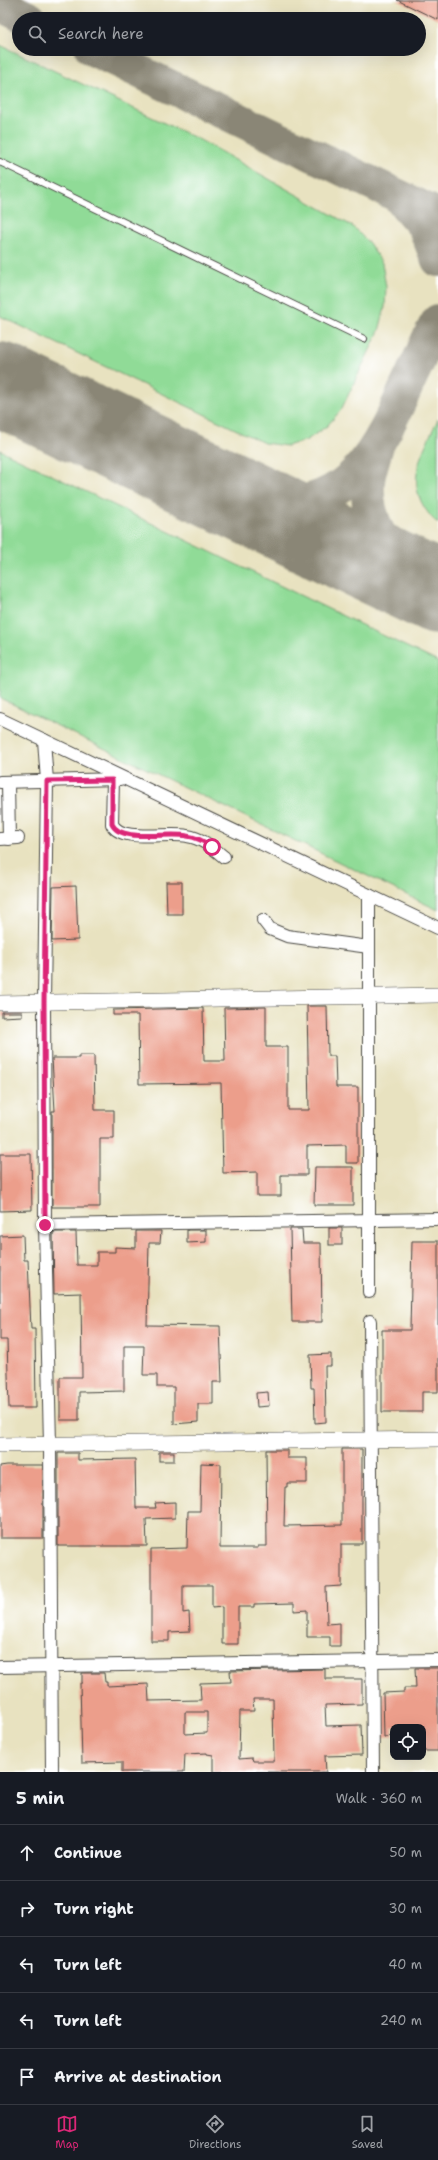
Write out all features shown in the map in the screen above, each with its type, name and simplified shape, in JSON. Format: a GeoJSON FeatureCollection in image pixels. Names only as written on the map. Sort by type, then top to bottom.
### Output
{"type":"FeatureCollection","features":[{"type":"Feature","properties":{"kind":"street"},"geometry":{"type":"LineString","coordinates":[[1,721],[44,740],[118,779],[438,928]]}},
{"type":"Feature","properties":{"kind":"street"},"geometry":{"type":"LineString","coordinates":[[44,740],[47,781],[44,1002],[45,1225],[50,1444],[52,1772]]}},
{"type":"Feature","properties":{"kind":"street"},"geometry":{"type":"LineString","coordinates":[[9,839],[4,782],[118,779]]}},
{"type":"Feature","properties":{"kind":"street"},"geometry":{"type":"LineString","coordinates":[[118,779],[112,824],[114,830],[119,833],[130,835],[188,836],[201,840],[224,857]]}},
{"type":"Feature","properties":{"kind":"street"},"geometry":{"type":"LineString","coordinates":[[369,895],[369,1292]]}},
{"type":"Feature","properties":{"kind":"street"},"geometry":{"type":"LineString","coordinates":[[263,920],[270,929],[287,936],[369,947]]}},
{"type":"Feature","properties":{"kind":"street"},"geometry":{"type":"LineString","coordinates":[[0,1003],[438,995]]}},
{"type":"Feature","properties":{"kind":"street"},"geometry":{"type":"LineString","coordinates":[[45,1225],[438,1219]]}},
{"type":"Feature","properties":{"kind":"street"},"geometry":{"type":"LineString","coordinates":[[370,1321],[373,1772]]}},
{"type":"Feature","properties":{"kind":"street"},"geometry":{"type":"LineString","coordinates":[[0,1445],[438,1439]]}},
{"type":"Feature","properties":{"kind":"street"},"geometry":{"type":"LineString","coordinates":[[0,1667],[438,1660]]}},
{"type":"Feature","properties":{"kind":"lane"},"geometry":{"type":"LineString","coordinates":[[0,162],[364,339]]}},
{"type":"Feature","properties":{"kind":"green space"},"geometry":{"type":"Polygon","coordinates":[[[0,45],[12,51],[12,56],[23,56],[200,140],[352,226],[369,243],[382,263],[386,287],[385,307],[379,331],[341,410],[327,426],[307,440],[287,446],[264,443],[0,316],[0,45]]]}},
{"type":"Feature","properties":{"kind":"green space"},"geometry":{"type":"Polygon","coordinates":[[[438,419],[438,524],[427,511],[420,498],[417,486],[417,473],[425,447],[438,419]]]}},
{"type":"Feature","properties":{"kind":"green space"},"geometry":{"type":"Polygon","coordinates":[[[0,450],[438,662],[438,910],[0,698],[0,450]]]}},
{"type":"Feature","properties":{"kind":"building"},"geometry":{"type":"Polygon","coordinates":[[[397,0],[438,0],[438,20],[426,14],[426,12],[422,12],[397,0]]]}},
{"type":"Feature","properties":{"kind":"building"},"geometry":{"type":"Polygon","coordinates":[[[166,882],[182,882],[182,914],[167,914],[166,882]]]}},
{"type":"Feature","properties":{"kind":"building"},"geometry":{"type":"Polygon","coordinates":[[[76,886],[78,940],[52,941],[53,887],[76,886]]]}},
{"type":"Feature","properties":{"kind":"building"},"geometry":{"type":"Polygon","coordinates":[[[307,1006],[327,1006],[328,1056],[335,1056],[336,1087],[358,1087],[358,1163],[346,1163],[346,1145],[307,1146],[307,1175],[281,1175],[281,1196],[257,1196],[257,1172],[223,1173],[221,1083],[139,1084],[138,1015],[113,1015],[113,1010],[203,1008],[204,1061],[225,1061],[224,1008],[266,1007],[266,1047],[288,1047],[288,1110],[309,1110],[307,1006]]]}},
{"type":"Feature","properties":{"kind":"building"},"geometry":{"type":"Polygon","coordinates":[[[2,1012],[22,1012],[22,1016],[2,1017],[2,1012]]]}},
{"type":"Feature","properties":{"kind":"building"},"geometry":{"type":"Polygon","coordinates":[[[79,1055],[94,1055],[95,1110],[114,1110],[114,1139],[100,1139],[100,1207],[52,1207],[52,1111],[55,1111],[52,1058],[79,1058],[79,1055]]]}},
{"type":"Feature","properties":{"kind":"building"},"geometry":{"type":"Polygon","coordinates":[[[0,1154],[31,1154],[32,1210],[0,1211],[0,1154]]]}},
{"type":"Feature","properties":{"kind":"building"},"geometry":{"type":"Polygon","coordinates":[[[315,1167],[353,1167],[353,1205],[314,1205],[315,1167]]]}},
{"type":"Feature","properties":{"kind":"building"},"geometry":{"type":"Polygon","coordinates":[[[329,1228],[342,1228],[342,1245],[329,1245],[329,1228]]]}},
{"type":"Feature","properties":{"kind":"building"},"geometry":{"type":"Polygon","coordinates":[[[290,1229],[302,1229],[303,1243],[321,1243],[322,1322],[292,1322],[290,1229]]]}},
{"type":"Feature","properties":{"kind":"building"},"geometry":{"type":"Polygon","coordinates":[[[187,1230],[206,1230],[206,1242],[187,1243],[187,1230]]]}},
{"type":"Feature","properties":{"kind":"building"},"geometry":{"type":"Polygon","coordinates":[[[136,1231],[161,1231],[160,1243],[149,1243],[147,1325],[220,1326],[222,1382],[213,1382],[213,1404],[198,1404],[198,1422],[174,1424],[174,1387],[157,1387],[157,1375],[143,1375],[144,1346],[124,1346],[124,1391],[79,1392],[79,1420],[60,1420],[60,1377],[82,1377],[81,1293],[54,1294],[53,1232],[76,1232],[77,1265],[97,1265],[97,1252],[115,1252],[115,1247],[136,1248],[136,1231]]]}},
{"type":"Feature","properties":{"kind":"building"},"geometry":{"type":"Polygon","coordinates":[[[23,1235],[24,1260],[28,1260],[31,1329],[35,1329],[36,1408],[9,1408],[7,1340],[0,1340],[0,1236],[23,1235]]]}},
{"type":"Feature","properties":{"kind":"building"},"geometry":{"type":"Polygon","coordinates":[[[412,1241],[438,1241],[438,1392],[422,1392],[422,1412],[382,1412],[382,1330],[410,1330],[412,1241]]]}},
{"type":"Feature","properties":{"kind":"building"},"geometry":{"type":"Polygon","coordinates":[[[331,1354],[331,1366],[325,1366],[326,1422],[315,1423],[314,1388],[311,1388],[310,1355],[331,1354]]]}},
{"type":"Feature","properties":{"kind":"building"},"geometry":{"type":"Polygon","coordinates":[[[268,1392],[269,1406],[257,1407],[256,1393],[268,1392]]]}},
{"type":"Feature","properties":{"kind":"building"},"geometry":{"type":"Polygon","coordinates":[[[342,1449],[362,1449],[362,1544],[341,1544],[341,1586],[326,1587],[327,1624],[340,1623],[340,1646],[330,1646],[330,1637],[307,1637],[307,1610],[294,1611],[294,1603],[254,1604],[254,1607],[238,1607],[238,1644],[222,1644],[222,1607],[212,1608],[212,1585],[183,1585],[183,1613],[189,1612],[190,1631],[169,1632],[169,1641],[151,1641],[151,1549],[187,1548],[188,1511],[200,1511],[201,1463],[221,1464],[220,1548],[258,1548],[258,1546],[267,1546],[266,1450],[287,1450],[287,1458],[307,1458],[307,1483],[287,1483],[287,1487],[285,1487],[284,1526],[342,1525],[342,1449]]]}},
{"type":"Feature","properties":{"kind":"building"},"geometry":{"type":"Polygon","coordinates":[[[159,1452],[174,1452],[174,1461],[159,1461],[159,1452]]]}},
{"type":"Feature","properties":{"kind":"building"},"geometry":{"type":"Polygon","coordinates":[[[58,1453],[78,1453],[78,1460],[135,1459],[136,1508],[156,1508],[155,1503],[175,1502],[175,1518],[146,1519],[147,1546],[58,1546],[58,1453]]]}},
{"type":"Feature","properties":{"kind":"building"},"geometry":{"type":"Polygon","coordinates":[[[43,1465],[43,1538],[0,1538],[0,1466],[43,1465]]]}},
{"type":"Feature","properties":{"kind":"building"},"geometry":{"type":"Polygon","coordinates":[[[415,1668],[438,1668],[438,1751],[426,1751],[426,1724],[390,1724],[390,1736],[384,1737],[383,1693],[404,1692],[404,1688],[416,1688],[415,1668]]]}},
{"type":"Feature","properties":{"kind":"building"},"geometry":{"type":"Polygon","coordinates":[[[325,1669],[325,1679],[362,1679],[362,1704],[325,1705],[326,1726],[361,1725],[362,1755],[325,1756],[326,1772],[213,1772],[213,1755],[207,1753],[185,1754],[184,1772],[122,1772],[122,1762],[82,1763],[80,1683],[82,1683],[82,1673],[104,1673],[107,1686],[148,1684],[149,1701],[201,1700],[200,1683],[231,1682],[230,1671],[325,1669]],[[253,1699],[254,1711],[240,1711],[239,1759],[252,1758],[253,1761],[274,1761],[273,1699],[253,1699]],[[185,1712],[185,1734],[207,1733],[207,1712],[185,1712]]]}},
{"type":"Feature","properties":{"kind":"taxiway"},"geometry":{"type":"LineString","coordinates":[[0,5],[15,12]]}},
{"type":"Feature","properties":{"kind":"taxiway"},"geometry":{"type":"LineString","coordinates":[[107,56],[438,215]]}},
{"type":"Feature","properties":{"kind":"taxiway"},"geometry":{"type":"LineString","coordinates":[[402,201],[424,226],[438,260]]}},
{"type":"Feature","properties":{"kind":"taxiway"},"geometry":{"type":"LineString","coordinates":[[234,496],[276,504],[306,501],[331,492],[351,477],[368,458],[382,436],[438,321]]}},
{"type":"Feature","properties":{"kind":"taxiway"},"geometry":{"type":"LineString","coordinates":[[376,449],[368,482],[368,499],[371,514],[384,543],[394,556],[404,568],[429,589]]}},
{"type":"Feature","properties":{"kind":"runway"},"geometry":{"type":"LineString","coordinates":[[0,384],[438,593]]}},
{"type":"Feature","properties":{"kind":"route"},"geometry":{"type":"LineString","coordinates":[[45,1225],[44,1002],[47,781],[112,780],[112,824],[114,830],[119,833],[130,835],[176,834],[188,836],[201,840],[212,847]]}}]}
